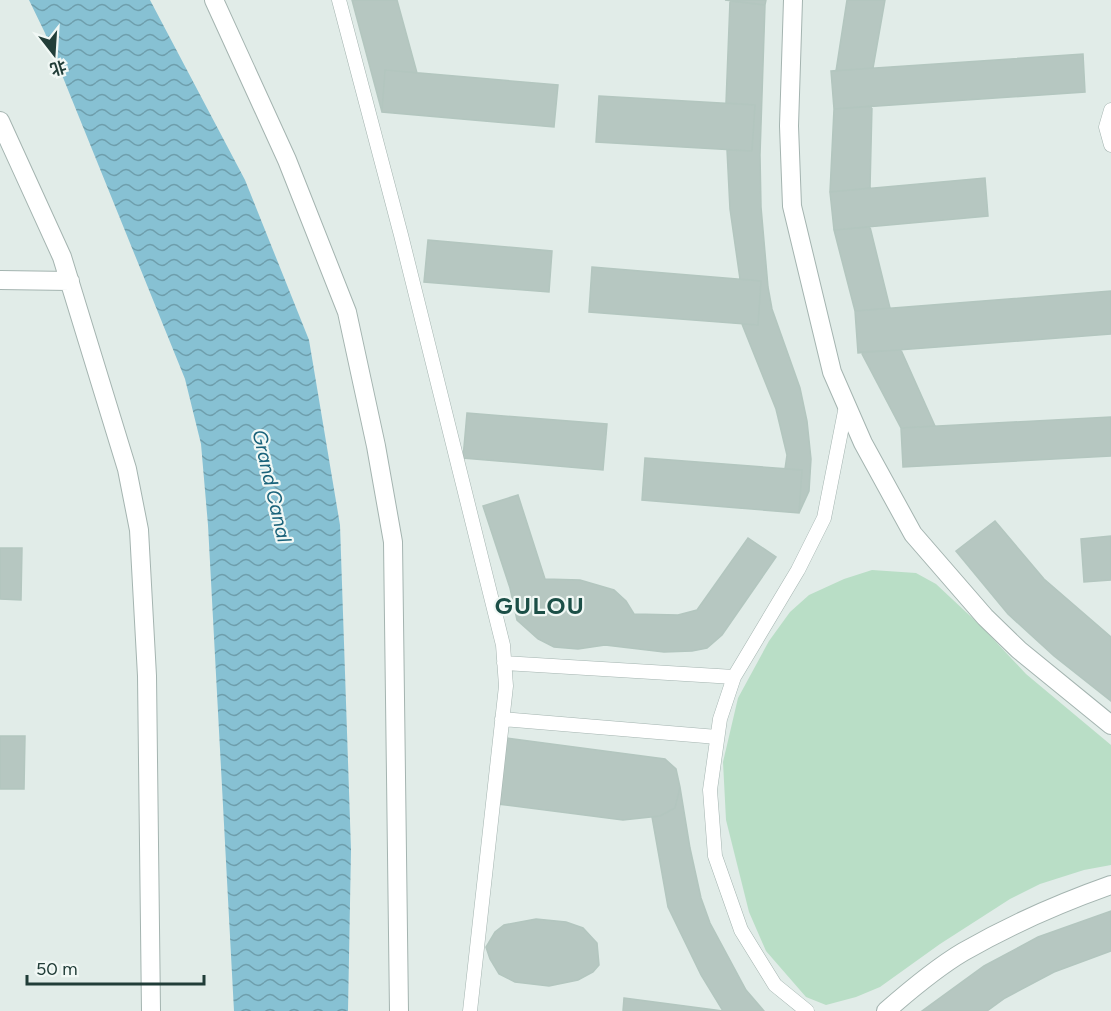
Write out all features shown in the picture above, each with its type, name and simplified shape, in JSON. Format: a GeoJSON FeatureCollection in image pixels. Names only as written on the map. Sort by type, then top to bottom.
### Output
{"type":"FeatureCollection","features":[{"type":"Feature","properties":{"kind":"street"},"geometry":{"type":"LineString","coordinates":[[213,0],[287,160],[346,312],[376,446],[393,542],[399,1011]]}},
{"type":"Feature","properties":{"kind":"street"},"geometry":{"type":"LineString","coordinates":[[793,0],[789,126],[792,206],[832,372],[846,406],[863,444],[913,534],[985,617],[1019,650],[1111,725]]}},
{"type":"Feature","properties":{"kind":"street"},"geometry":{"type":"LineString","coordinates":[[0,121],[62,257],[127,470],[139,530],[147,676],[151,1011]]}},
{"type":"Feature","properties":{"kind":"street"},"geometry":{"type":"LineString","coordinates":[[0,280],[70,281]]}},
{"type":"Feature","properties":{"kind":"street"},"geometry":{"type":"LineString","coordinates":[[886,1011],[911,989],[962,952],[1024,920],[1111,885]]}},
{"type":"Feature","properties":{"kind":"lane"},"geometry":{"type":"LineString","coordinates":[[339,0],[401,234],[503,645],[506,686],[470,1011]]}},
{"type":"Feature","properties":{"kind":"lane"},"geometry":{"type":"LineString","coordinates":[[1111,110],[1106,127],[1111,145]]}},
{"type":"Feature","properties":{"kind":"lane"},"geometry":{"type":"LineString","coordinates":[[807,1011],[775,985],[741,930],[715,856],[710,790],[720,719],[734,677],[798,570],[824,518],[836,467],[846,406]]}},
{"type":"Feature","properties":{"kind":"lane"},"geometry":{"type":"LineString","coordinates":[[504,663],[734,677]]}},
{"type":"Feature","properties":{"kind":"lane"},"geometry":{"type":"LineString","coordinates":[[502,719],[717,737]]}},
{"type":"Feature","properties":{"kind":"green space"},"geometry":{"type":"Polygon","coordinates":[[[872,570],[916,573],[936,584],[982,627],[1026,674],[1111,745],[1111,865],[1084,870],[1040,884],[1010,899],[940,944],[880,987],[856,997],[826,1005],[806,997],[766,951],[749,912],[726,820],[723,762],[738,698],[769,641],[790,612],[809,595],[844,579],[872,570]]]}},
{"type":"Feature","properties":{"kind":"water","name":"Grand Canal"},"geometry":{"type":"Polygon","coordinates":[[[29,0],[150,0],[245,180],[309,340],[340,525],[351,850],[348,1011],[234,1011],[208,525],[201,444],[185,379],[45,33],[29,0]]]}},
{"type":"Feature","properties":{"kind":"building"},"geometry":{"type":"Polygon","coordinates":[[[352,0],[397,0],[417,73],[385,70],[382,112],[352,0]]]}},
{"type":"Feature","properties":{"kind":"building"},"geometry":{"type":"Polygon","coordinates":[[[725,0],[766,0],[765,5],[725,0]]]}},
{"type":"Feature","properties":{"kind":"building"},"geometry":{"type":"Polygon","coordinates":[[[847,0],[885,0],[873,68],[836,71],[847,0]]]}},
{"type":"Feature","properties":{"kind":"building"},"geometry":{"type":"Polygon","coordinates":[[[730,1],[765,5],[760,155],[761,207],[772,309],[800,388],[807,421],[811,459],[809,491],[799,513],[802,470],[785,469],[787,455],[776,409],[742,324],[758,325],[761,281],[740,279],[730,209],[727,150],[752,151],[755,105],[726,103],[730,1]]]}},
{"type":"Feature","properties":{"kind":"building"},"geometry":{"type":"Polygon","coordinates":[[[1083,54],[1085,92],[834,109],[831,71],[1083,54]]]}},
{"type":"Feature","properties":{"kind":"building"},"geometry":{"type":"Polygon","coordinates":[[[385,70],[558,85],[554,127],[382,112],[385,70]]]}},
{"type":"Feature","properties":{"kind":"building"},"geometry":{"type":"Polygon","coordinates":[[[599,96],[755,105],[752,151],[596,142],[599,96]]]}},
{"type":"Feature","properties":{"kind":"building"},"geometry":{"type":"Polygon","coordinates":[[[872,106],[870,188],[830,192],[834,109],[872,106]]]}},
{"type":"Feature","properties":{"kind":"building"},"geometry":{"type":"Polygon","coordinates":[[[985,178],[988,216],[834,230],[830,192],[985,178]]]}},
{"type":"Feature","properties":{"kind":"building"},"geometry":{"type":"Polygon","coordinates":[[[870,227],[890,308],[855,311],[834,230],[870,227]]]}},
{"type":"Feature","properties":{"kind":"building"},"geometry":{"type":"Polygon","coordinates":[[[428,240],[552,251],[549,292],[424,282],[428,240]]]}},
{"type":"Feature","properties":{"kind":"building"},"geometry":{"type":"Polygon","coordinates":[[[592,267],[761,281],[758,325],[589,312],[592,267]]]}},
{"type":"Feature","properties":{"kind":"building"},"geometry":{"type":"Polygon","coordinates":[[[1111,291],[1111,334],[858,353],[855,311],[1111,291]]]}},
{"type":"Feature","properties":{"kind":"building"},"geometry":{"type":"Polygon","coordinates":[[[901,350],[935,426],[901,428],[861,352],[901,350]]]}},
{"type":"Feature","properties":{"kind":"building"},"geometry":{"type":"Polygon","coordinates":[[[467,413],[607,424],[603,470],[463,458],[467,413]]]}},
{"type":"Feature","properties":{"kind":"building"},"geometry":{"type":"Polygon","coordinates":[[[1111,417],[1111,456],[903,467],[901,428],[1111,417]]]}},
{"type":"Feature","properties":{"kind":"building"},"geometry":{"type":"Polygon","coordinates":[[[645,458],[802,470],[799,513],[642,500],[645,458]]]}},
{"type":"Feature","properties":{"kind":"building"},"geometry":{"type":"Polygon","coordinates":[[[518,495],[545,579],[580,580],[614,590],[626,601],[634,614],[678,615],[697,610],[748,538],[776,557],[722,635],[707,648],[664,652],[605,645],[578,649],[554,647],[538,639],[517,620],[510,588],[483,506],[518,495]]]}},
{"type":"Feature","properties":{"kind":"building"},"geometry":{"type":"Polygon","coordinates":[[[995,521],[1044,579],[1111,637],[1111,701],[1054,656],[1008,614],[956,551],[995,521]]]}},
{"type":"Feature","properties":{"kind":"building"},"geometry":{"type":"Polygon","coordinates":[[[1111,536],[1111,580],[1084,582],[1081,539],[1111,536]]]}},
{"type":"Feature","properties":{"kind":"building"},"geometry":{"type":"Polygon","coordinates":[[[0,548],[22,548],[21,600],[0,599],[0,548]]]}},
{"type":"Feature","properties":{"kind":"building"},"geometry":{"type":"Polygon","coordinates":[[[0,736],[25,736],[24,789],[0,789],[0,736]]]}},
{"type":"Feature","properties":{"kind":"building"},"geometry":{"type":"Polygon","coordinates":[[[507,738],[665,759],[676,769],[680,787],[675,808],[660,816],[623,820],[498,804],[507,738]]]}},
{"type":"Feature","properties":{"kind":"building"},"geometry":{"type":"Polygon","coordinates":[[[680,787],[701,898],[710,923],[746,990],[764,1011],[723,1011],[701,975],[668,907],[652,817],[660,816],[675,808],[680,787]]]}},
{"type":"Feature","properties":{"kind":"building"},"geometry":{"type":"Polygon","coordinates":[[[1111,911],[1111,951],[1054,972],[1005,998],[987,1011],[922,1011],[984,966],[1038,937],[1111,911]]]}},
{"type":"Feature","properties":{"kind":"building"},"geometry":{"type":"Polygon","coordinates":[[[536,919],[566,922],[583,928],[597,943],[599,965],[593,972],[578,980],[549,986],[515,982],[499,974],[486,947],[495,932],[504,925],[536,919]]]}},
{"type":"Feature","properties":{"kind":"building"},"geometry":{"type":"Polygon","coordinates":[[[624,998],[723,1011],[623,1011],[624,998]]]}},
{"type":"Feature","properties":{"kind":"district","name":"GULOU"},"geometry":{"type":"Point","coordinates":[540,605]}}]}
